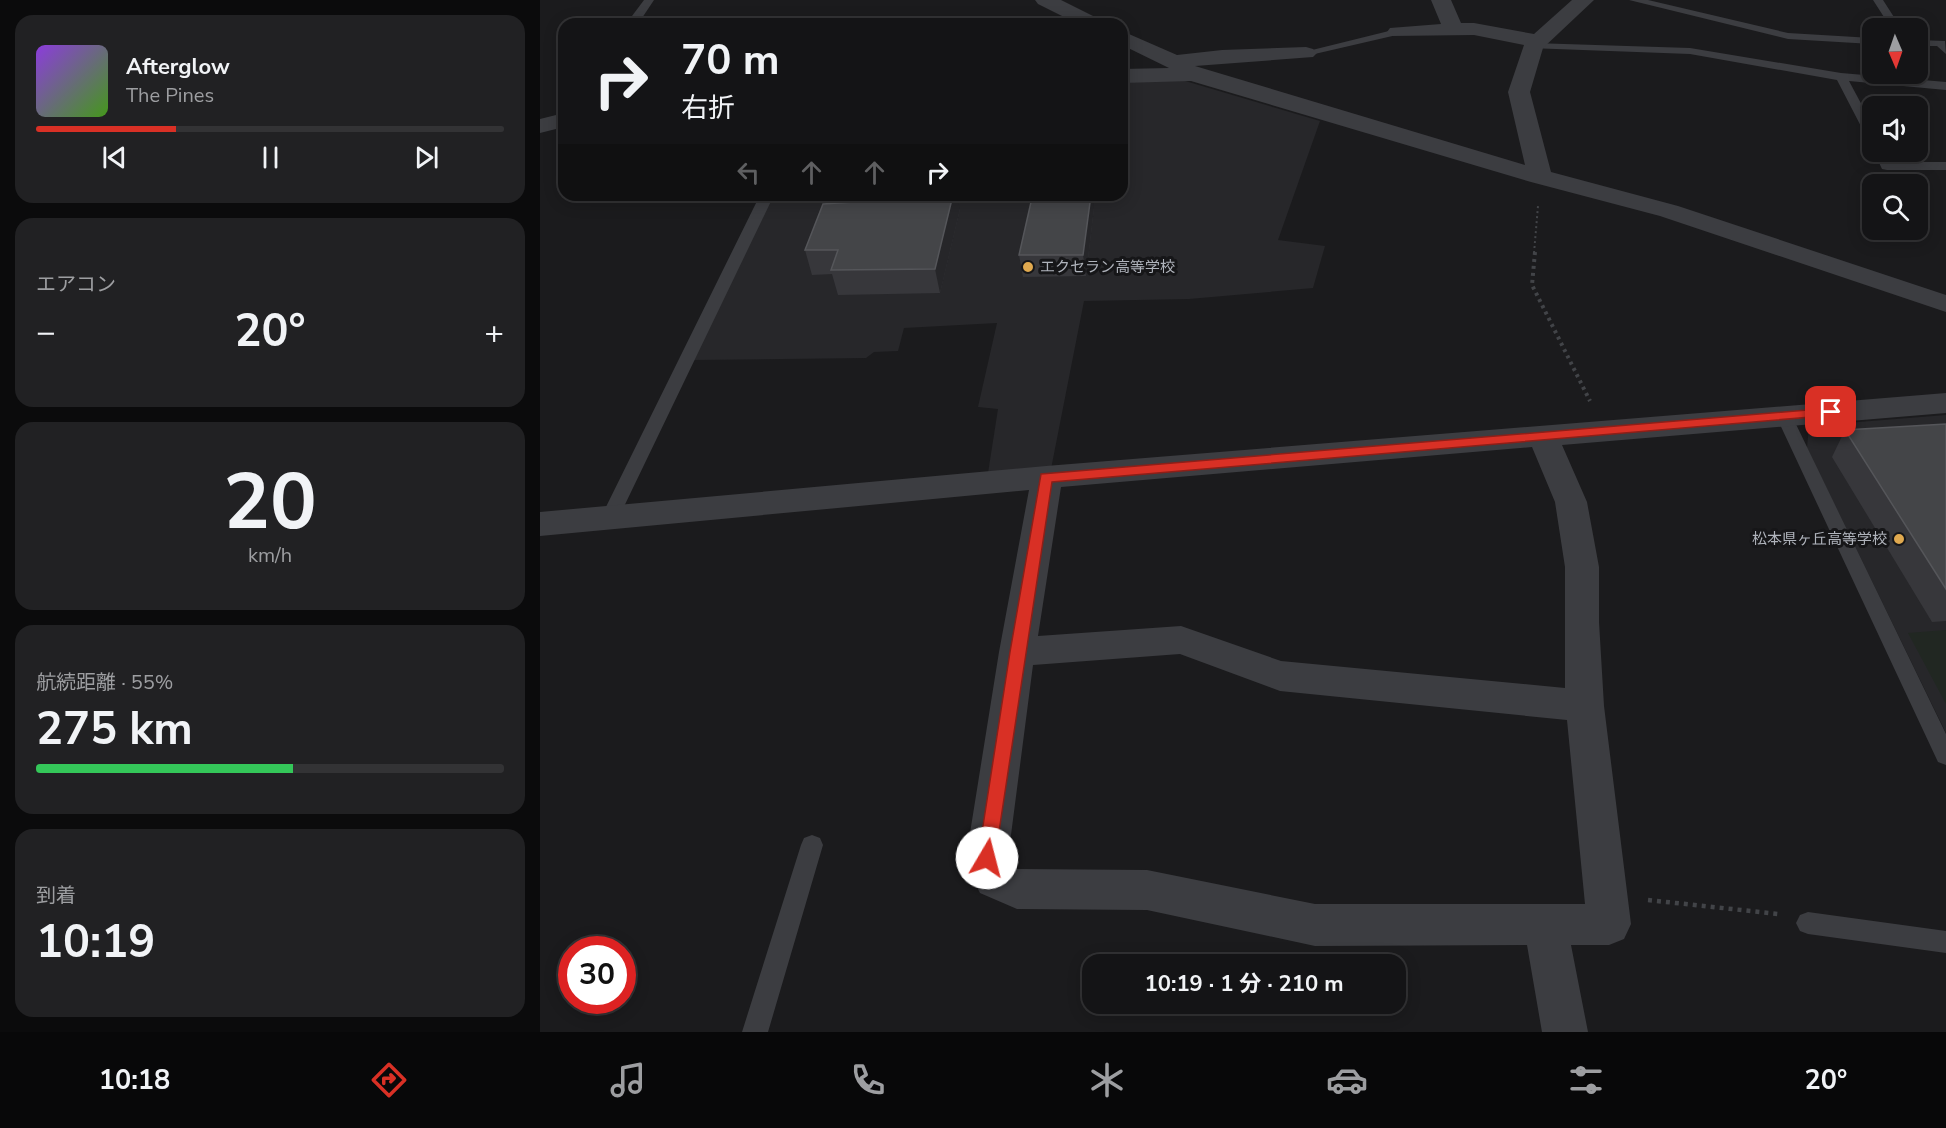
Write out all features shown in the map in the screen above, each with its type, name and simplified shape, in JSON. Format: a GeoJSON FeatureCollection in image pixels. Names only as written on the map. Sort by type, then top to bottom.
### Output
{"type":"FeatureCollection","features":[{"type":"Feature","properties":{"kind":"street"},"geometry":{"type":"LineString","coordinates":[[1045,0],[1082,18]]}},
{"type":"Feature","properties":{"kind":"street"},"geometry":{"type":"LineString","coordinates":[[1441,0],[1453,29]]}},
{"type":"Feature","properties":{"kind":"street"},"geometry":{"type":"LineString","coordinates":[[1540,177],[1519,92],[1535,44],[1584,0]]}},
{"type":"Feature","properties":{"kind":"street"},"geometry":{"type":"LineString","coordinates":[[1396,32],[1474,29],[1535,44]]}},
{"type":"Feature","properties":{"kind":"street"},"geometry":{"type":"LineString","coordinates":[[1128,40],[1183,68],[1540,177],[1669,211],[1946,304]]}},
{"type":"Feature","properties":{"kind":"street"},"geometry":{"type":"LineString","coordinates":[[1128,75],[1183,68],[1222,56],[1306,53]]}},
{"type":"Feature","properties":{"kind":"street"},"geometry":{"type":"LineString","coordinates":[[540,126],[558,122]]}},
{"type":"Feature","properties":{"kind":"street"},"geometry":{"type":"LineString","coordinates":[[540,524],[1046,477],[1946,403]]}},
{"type":"Feature","properties":{"kind":"street"},"geometry":{"type":"LineString","coordinates":[[1046,477],[1044,501],[1017,652],[987,858],[990,876],[1000,885],[1017,889],[1148,890],[1315,925],[1609,924],[1585,706],[1581,622],[1582,567],[1571,502],[1544,436]]}},
{"type":"Feature","properties":{"kind":"street"},"geometry":{"type":"LineString","coordinates":[[1017,652],[1181,639],[1280,676],[1585,706]]}},
{"type":"Feature","properties":{"kind":"street"},"geometry":{"type":"LineString","coordinates":[[1545,925],[1565,1032]]}},
{"type":"Feature","properties":{"kind":"lane"},"geometry":{"type":"LineString","coordinates":[[636,18],[649,0]]}},
{"type":"Feature","properties":{"kind":"lane"},"geometry":{"type":"LineString","coordinates":[[1634,0],[1788,36],[1862,40]]}},
{"type":"Feature","properties":{"kind":"lane"},"geometry":{"type":"LineString","coordinates":[[1878,0],[1890,18]]}},
{"type":"Feature","properties":{"kind":"lane"},"geometry":{"type":"LineString","coordinates":[[1306,53],[1396,32]]}},
{"type":"Feature","properties":{"kind":"lane"},"geometry":{"type":"LineString","coordinates":[[1928,43],[1941,43],[1946,51]]}},
{"type":"Feature","properties":{"kind":"lane"},"geometry":{"type":"LineString","coordinates":[[1535,44],[1690,51],[1841,77],[1946,86]]}},
{"type":"Feature","properties":{"kind":"lane"},"geometry":{"type":"LineString","coordinates":[[1841,77],[1862,117]]}},
{"type":"Feature","properties":{"kind":"lane"},"geometry":{"type":"LineString","coordinates":[[1885,162],[1887,166],[1946,166]]}},
{"type":"Feature","properties":{"kind":"lane"},"geometry":{"type":"LineString","coordinates":[[609,519],[764,201]]}},
{"type":"Feature","properties":{"kind":"lane"},"geometry":{"type":"LineString","coordinates":[[1784,416],[1946,756]]}},
{"type":"Feature","properties":{"kind":"lane"},"geometry":{"type":"LineString","coordinates":[[755,1032],[813,845]]}},
{"type":"Feature","properties":{"kind":"lane"},"geometry":{"type":"LineString","coordinates":[[1808,923],[1946,942]]}},
{"type":"Feature","properties":{"kind":"path"},"geometry":{"type":"LineString","coordinates":[[1540,177],[1532,285],[1605,431]]}},
{"type":"Feature","properties":{"kind":"path"},"geometry":{"type":"LineString","coordinates":[[1606,895],[1790,915],[1808,923]]}},
{"type":"Feature","properties":{"kind":"shaded area","name":"エクセラン高等学校"},"geometry":{"type":"Polygon","coordinates":[[[1175,78],[1320,121],[1278,240],[1325,246],[1313,288],[1189,299],[1084,301],[1051,469],[988,473],[998,409],[978,407],[997,323],[904,328],[898,351],[874,352],[866,358],[692,360],[768,201],[1128,201],[1128,79],[1175,78]]]}},
{"type":"Feature","properties":{"kind":"shaded area","name":"松本県ヶ丘高等学校"},"geometry":{"type":"Polygon","coordinates":[[[1946,415],[1946,733],[1807,448],[1809,426],[1946,415]]]}},
{"type":"Feature","properties":{"kind":"shaded area"},"geometry":{"type":"Polygon","coordinates":[[[1946,630],[1946,704],[1908,633],[1946,630]]]}},
{"type":"Feature","properties":{"kind":"building"},"geometry":{"type":"Polygon","coordinates":[[[952,201],[935,269],[831,270],[838,250],[805,250],[823,204],[952,201]]]}},
{"type":"Feature","properties":{"kind":"building"},"geometry":{"type":"Polygon","coordinates":[[[1090,201],[1083,255],[1019,255],[1031,202],[1090,201]]]}},
{"type":"Feature","properties":{"kind":"building"},"geometry":{"type":"Polygon","coordinates":[[[1946,424],[1946,589],[1845,430],[1946,424]]]}},
{"type":"Feature","properties":{"kind":"place","name":"エクセラン高等学校"},"geometry":{"type":"Point","coordinates":[1028,267]}},
{"type":"Feature","properties":{"kind":"place","name":"松本県ヶ丘高等学校"},"geometry":{"type":"Point","coordinates":[1899,539]}},
{"type":"Feature","properties":{"kind":"route"},"geometry":{"type":"LineString","coordinates":[[987,858],[1017,652],[1044,501],[1046,477],[1831,412]]}}]}
